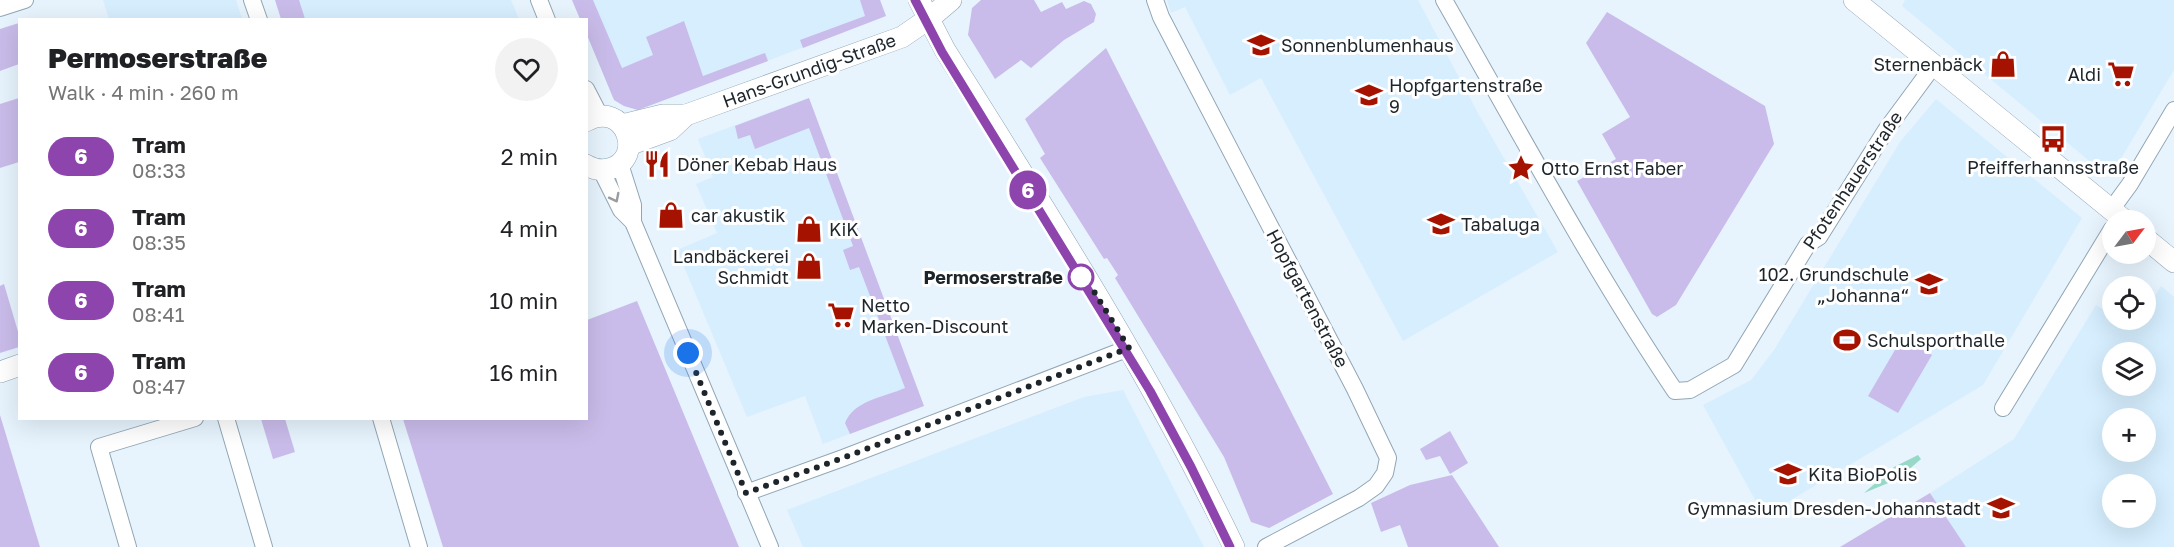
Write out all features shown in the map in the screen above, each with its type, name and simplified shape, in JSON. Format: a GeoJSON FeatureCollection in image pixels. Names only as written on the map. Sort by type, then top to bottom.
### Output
{"type":"FeatureCollection","features":[{"type":"Feature","properties":{"kind":"street"},"geometry":{"type":"LineString","coordinates":[[0,8],[25,0]]}},
{"type":"Feature","properties":{"kind":"street"},"geometry":{"type":"LineString","coordinates":[[252,0],[258,18]]}},
{"type":"Feature","properties":{"kind":"street"},"geometry":{"type":"LineString","coordinates":[[539,0],[546,18]]}},
{"type":"Feature","properties":{"kind":"street"},"geometry":{"type":"LineString","coordinates":[[918,0],[928,20],[1129,348],[1186,449],[1234,547]]}},
{"type":"Feature","properties":{"kind":"street","name":"Hans-Grundig-Straße"},"geometry":{"type":"LineString","coordinates":[[622,124],[663,115],[686,115],[894,41],[928,20],[951,0]]}},
{"type":"Feature","properties":{"kind":"street","name":"Hopfgartenstraße"},"geometry":{"type":"LineString","coordinates":[[1155,0],[1161,17],[1355,389],[1388,458],[1385,472],[1376,486],[1359,498],[1266,547]]}},
{"type":"Feature","properties":{"kind":"street","name":"Pfotenhauerstraße"},"geometry":{"type":"LineString","coordinates":[[1444,0],[1594,262],[1641,341],[1675,391],[1690,390],[1734,364],[1808,244],[1819,237],[1886,130],[1934,65]]}},
{"type":"Feature","properties":{"kind":"street"},"geometry":{"type":"LineString","coordinates":[[1854,0],[2105,210]]}},
{"type":"Feature","properties":{"kind":"street"},"geometry":{"type":"LineString","coordinates":[[588,98],[593,119],[612,118],[622,124],[627,132],[609,161],[621,210],[633,222],[770,547]]}},
{"type":"Feature","properties":{"kind":"street"},"geometry":{"type":"LineString","coordinates":[[2121,210],[2130,184],[2174,110]]}},
{"type":"Feature","properties":{"kind":"street","name":"Hans-Grundig-Straße"},"geometry":{"type":"LineString","coordinates":[[609,161],[670,130],[686,115]]}},
{"type":"Feature","properties":{"kind":"street"},"geometry":{"type":"LineString","coordinates":[[2003,408],[2102,245]]}},
{"type":"Feature","properties":{"kind":"street"},"geometry":{"type":"LineString","coordinates":[[2156,247],[2174,262]]}},
{"type":"Feature","properties":{"kind":"street"},"geometry":{"type":"LineString","coordinates":[[746,493],[1129,348]]}},
{"type":"Feature","properties":{"kind":"street"},"geometry":{"type":"LineString","coordinates":[[0,372],[18,366]]}},
{"type":"Feature","properties":{"kind":"street"},"geometry":{"type":"LineString","coordinates":[[128,547],[99,447],[188,420]]}},
{"type":"Feature","properties":{"kind":"street"},"geometry":{"type":"LineString","coordinates":[[227,420],[264,547]]}},
{"type":"Feature","properties":{"kind":"street"},"geometry":{"type":"LineString","coordinates":[[382,420],[419,547]]}},
{"type":"Feature","properties":{"kind":"shaded area"},"geometry":{"type":"Polygon","coordinates":[[[103,0],[236,0],[242,18],[109,18],[103,0]]]}},
{"type":"Feature","properties":{"kind":"shaded area"},"geometry":{"type":"Polygon","coordinates":[[[275,0],[511,0],[519,18],[281,18],[275,0]]]}},
{"type":"Feature","properties":{"kind":"shaded area"},"geometry":{"type":"Polygon","coordinates":[[[275,0],[299,0],[305,18],[281,18],[275,0]]]}},
{"type":"Feature","properties":{"kind":"shaded area"},"geometry":{"type":"Polygon","coordinates":[[[572,0],[880,0],[886,16],[638,110],[614,100],[588,37],[588,18],[580,18],[572,0]]]}},
{"type":"Feature","properties":{"kind":"shaded area"},"geometry":{"type":"Polygon","coordinates":[[[572,0],[593,0],[622,68],[653,55],[646,37],[684,21],[703,76],[765,53],[768,61],[638,110],[614,100],[588,37],[588,18],[580,18],[572,0]]]}},
{"type":"Feature","properties":{"kind":"shaded area"},"geometry":{"type":"Polygon","coordinates":[[[860,0],[880,0],[886,16],[803,48],[800,40],[865,16],[860,0]]]}},
{"type":"Feature","properties":{"kind":"shaded area"},"geometry":{"type":"Polygon","coordinates":[[[981,0],[1034,0],[1041,12],[1062,2],[1066,9],[1084,1],[1091,4],[1096,14],[1094,22],[1064,40],[1031,68],[1021,60],[995,79],[968,35],[972,8],[981,0]]]}},
{"type":"Feature","properties":{"kind":"shaded area"},"geometry":{"type":"Polygon","coordinates":[[[1167,0],[1418,0],[1478,113],[1558,252],[1403,341],[1261,78],[1230,95],[1185,7],[1171,13],[1167,0]]]}},
{"type":"Feature","properties":{"kind":"shaded area"},"geometry":{"type":"Polygon","coordinates":[[[1905,0],[2174,0],[2174,70],[2117,165],[2098,168],[1902,6],[1905,0]]]}},
{"type":"Feature","properties":{"kind":"shaded area"},"geometry":{"type":"Polygon","coordinates":[[[1607,12],[1765,106],[1774,144],[1676,305],[1657,317],[1652,314],[1577,181],[1616,159],[1602,134],[1630,117],[1586,43],[1607,12]]]}},
{"type":"Feature","properties":{"kind":"shaded area"},"geometry":{"type":"Polygon","coordinates":[[[18,23],[18,64],[0,71],[0,29],[18,23]]]}},
{"type":"Feature","properties":{"kind":"shaded area"},"geometry":{"type":"Polygon","coordinates":[[[1106,48],[1333,494],[1269,528],[1251,522],[1224,457],[1115,278],[1118,275],[1107,258],[1104,259],[1040,158],[1045,154],[1025,119],[1106,48]]]}},
{"type":"Feature","properties":{"kind":"shaded area"},"geometry":{"type":"Polygon","coordinates":[[[18,98],[18,162],[0,168],[0,104],[18,98]]]}},
{"type":"Feature","properties":{"kind":"shaded area"},"geometry":{"type":"Polygon","coordinates":[[[809,98],[924,406],[823,444],[805,396],[747,417],[677,250],[717,233],[696,184],[713,177],[698,139],[809,98]]]}},
{"type":"Feature","properties":{"kind":"shaded area"},"geometry":{"type":"Polygon","coordinates":[[[809,98],[924,406],[850,434],[845,423],[855,409],[871,400],[905,388],[859,267],[850,270],[843,250],[853,246],[809,128],[755,149],[750,135],[738,139],[735,126],[809,98]]]}},
{"type":"Feature","properties":{"kind":"shaded area","name":"102. Grundschule „Johanna“"},"geometry":{"type":"Polygon","coordinates":[[[1936,99],[2082,218],[1983,385],[1764,516],[1703,405],[1751,380],[1774,350],[1900,142],[1936,99]]]}},
{"type":"Feature","properties":{"kind":"shaded area"},"geometry":{"type":"Polygon","coordinates":[[[4,284],[18,332],[18,347],[0,353],[0,286],[4,284]]]}},
{"type":"Feature","properties":{"kind":"shaded area"},"geometry":{"type":"Polygon","coordinates":[[[2161,286],[2174,297],[2174,547],[1966,547],[1930,493],[2014,439],[2096,305],[2102,309],[2102,330],[2156,330],[2156,294],[2161,286]]]}},
{"type":"Feature","properties":{"kind":"shaded area"},"geometry":{"type":"Polygon","coordinates":[[[637,301],[739,547],[443,547],[403,420],[588,420],[588,320],[637,301]]]}},
{"type":"Feature","properties":{"kind":"shaded area"},"geometry":{"type":"Polygon","coordinates":[[[1902,338],[1932,355],[1898,413],[1868,396],[1902,338]]]}},
{"type":"Feature","properties":{"kind":"shaded area"},"geometry":{"type":"Polygon","coordinates":[[[1123,390],[1204,547],[803,547],[787,510],[1084,397],[1123,390]]]}},
{"type":"Feature","properties":{"kind":"shaded area"},"geometry":{"type":"Polygon","coordinates":[[[0,415],[40,547],[0,547],[0,415]]]}},
{"type":"Feature","properties":{"kind":"shaded area"},"geometry":{"type":"Polygon","coordinates":[[[261,420],[285,420],[295,452],[273,459],[261,420]]]}},
{"type":"Feature","properties":{"kind":"shaded area"},"geometry":{"type":"Polygon","coordinates":[[[1450,431],[1468,463],[1450,474],[1440,456],[1426,460],[1420,449],[1450,431]]]}},
{"type":"Feature","properties":{"kind":"shaded area"},"geometry":{"type":"Polygon","coordinates":[[[1918,455],[1921,459],[1898,479],[1864,493],[1894,467],[1918,455]]]}},
{"type":"Feature","properties":{"kind":"shaded area"},"geometry":{"type":"Polygon","coordinates":[[[1452,475],[1499,547],[1408,547],[1400,525],[1381,532],[1371,503],[1410,485],[1452,475]]]}},
{"type":"Feature","properties":{"kind":"shaded area"},"geometry":{"type":"Polygon","coordinates":[[[1930,493],[1966,547],[1840,547],[1930,493]]]}},
{"type":"Feature","properties":{"kind":"tram line"},"geometry":{"type":"LineString","coordinates":[[915,0],[942,52],[1094,295],[1130,357],[1199,483],[1230,547]]}},
{"type":"Feature","properties":{"kind":"tram line","name":"6"},"geometry":{"type":"LineString","coordinates":[[915,0],[942,52],[1150,391],[1191,467],[1230,547]]}},
{"type":"Feature","properties":{"kind":"place","name":"Sonnenblumenhaus"},"geometry":{"type":"Point","coordinates":[1261,45]}},
{"type":"Feature","properties":{"kind":"place","name":"Sternenbäck"},"geometry":{"type":"Point","coordinates":[2003,64]}},
{"type":"Feature","properties":{"kind":"place","name":"Aldi"},"geometry":{"type":"Point","coordinates":[2121,74]}},
{"type":"Feature","properties":{"kind":"place","name":"Hopfgartenstraße 9"},"geometry":{"type":"Point","coordinates":[1369,95]}},
{"type":"Feature","properties":{"kind":"place","name":"Pfeifferhannsstraße"},"geometry":{"type":"Point","coordinates":[2053,139]}},
{"type":"Feature","properties":{"kind":"place","name":"Döner Kebab Haus"},"geometry":{"type":"Point","coordinates":[657,164]}},
{"type":"Feature","properties":{"kind":"place","name":"Otto Ernst Faber"},"geometry":{"type":"Point","coordinates":[1521,168]}},
{"type":"Feature","properties":{"kind":"place","name":"car akustik"},"geometry":{"type":"Point","coordinates":[671,215]}},
{"type":"Feature","properties":{"kind":"place","name":"Tabaluga"},"geometry":{"type":"Point","coordinates":[1441,224]}},
{"type":"Feature","properties":{"kind":"place","name":"KiK"},"geometry":{"type":"Point","coordinates":[809,229]}},
{"type":"Feature","properties":{"kind":"place","name":"Landbäckerei Schmidt"},"geometry":{"type":"Point","coordinates":[809,266]}},
{"type":"Feature","properties":{"kind":"place","name":"Permoserstraße"},"geometry":{"type":"Point","coordinates":[1081,277]}},
{"type":"Feature","properties":{"kind":"place","name":"102. Grundschule „Johanna“"},"geometry":{"type":"Point","coordinates":[1929,284]}},
{"type":"Feature","properties":{"kind":"place","name":"Netto Marken-Discount"},"geometry":{"type":"Point","coordinates":[841,315]}},
{"type":"Feature","properties":{"kind":"place","name":"Schulsporthalle"},"geometry":{"type":"Point","coordinates":[1847,340]}},
{"type":"Feature","properties":{"kind":"place","name":"Kita BioPolis"},"geometry":{"type":"Point","coordinates":[1788,474]}},
{"type":"Feature","properties":{"kind":"place","name":"Gymnasium Dresden-Johannstadt"},"geometry":{"type":"Point","coordinates":[2001,508]}},
{"type":"Feature","properties":{"kind":"route"},"geometry":{"type":"LineString","coordinates":[[688,353],[746,493],[1126,350],[1129,348],[1090,285],[1081,277]]}}]}
